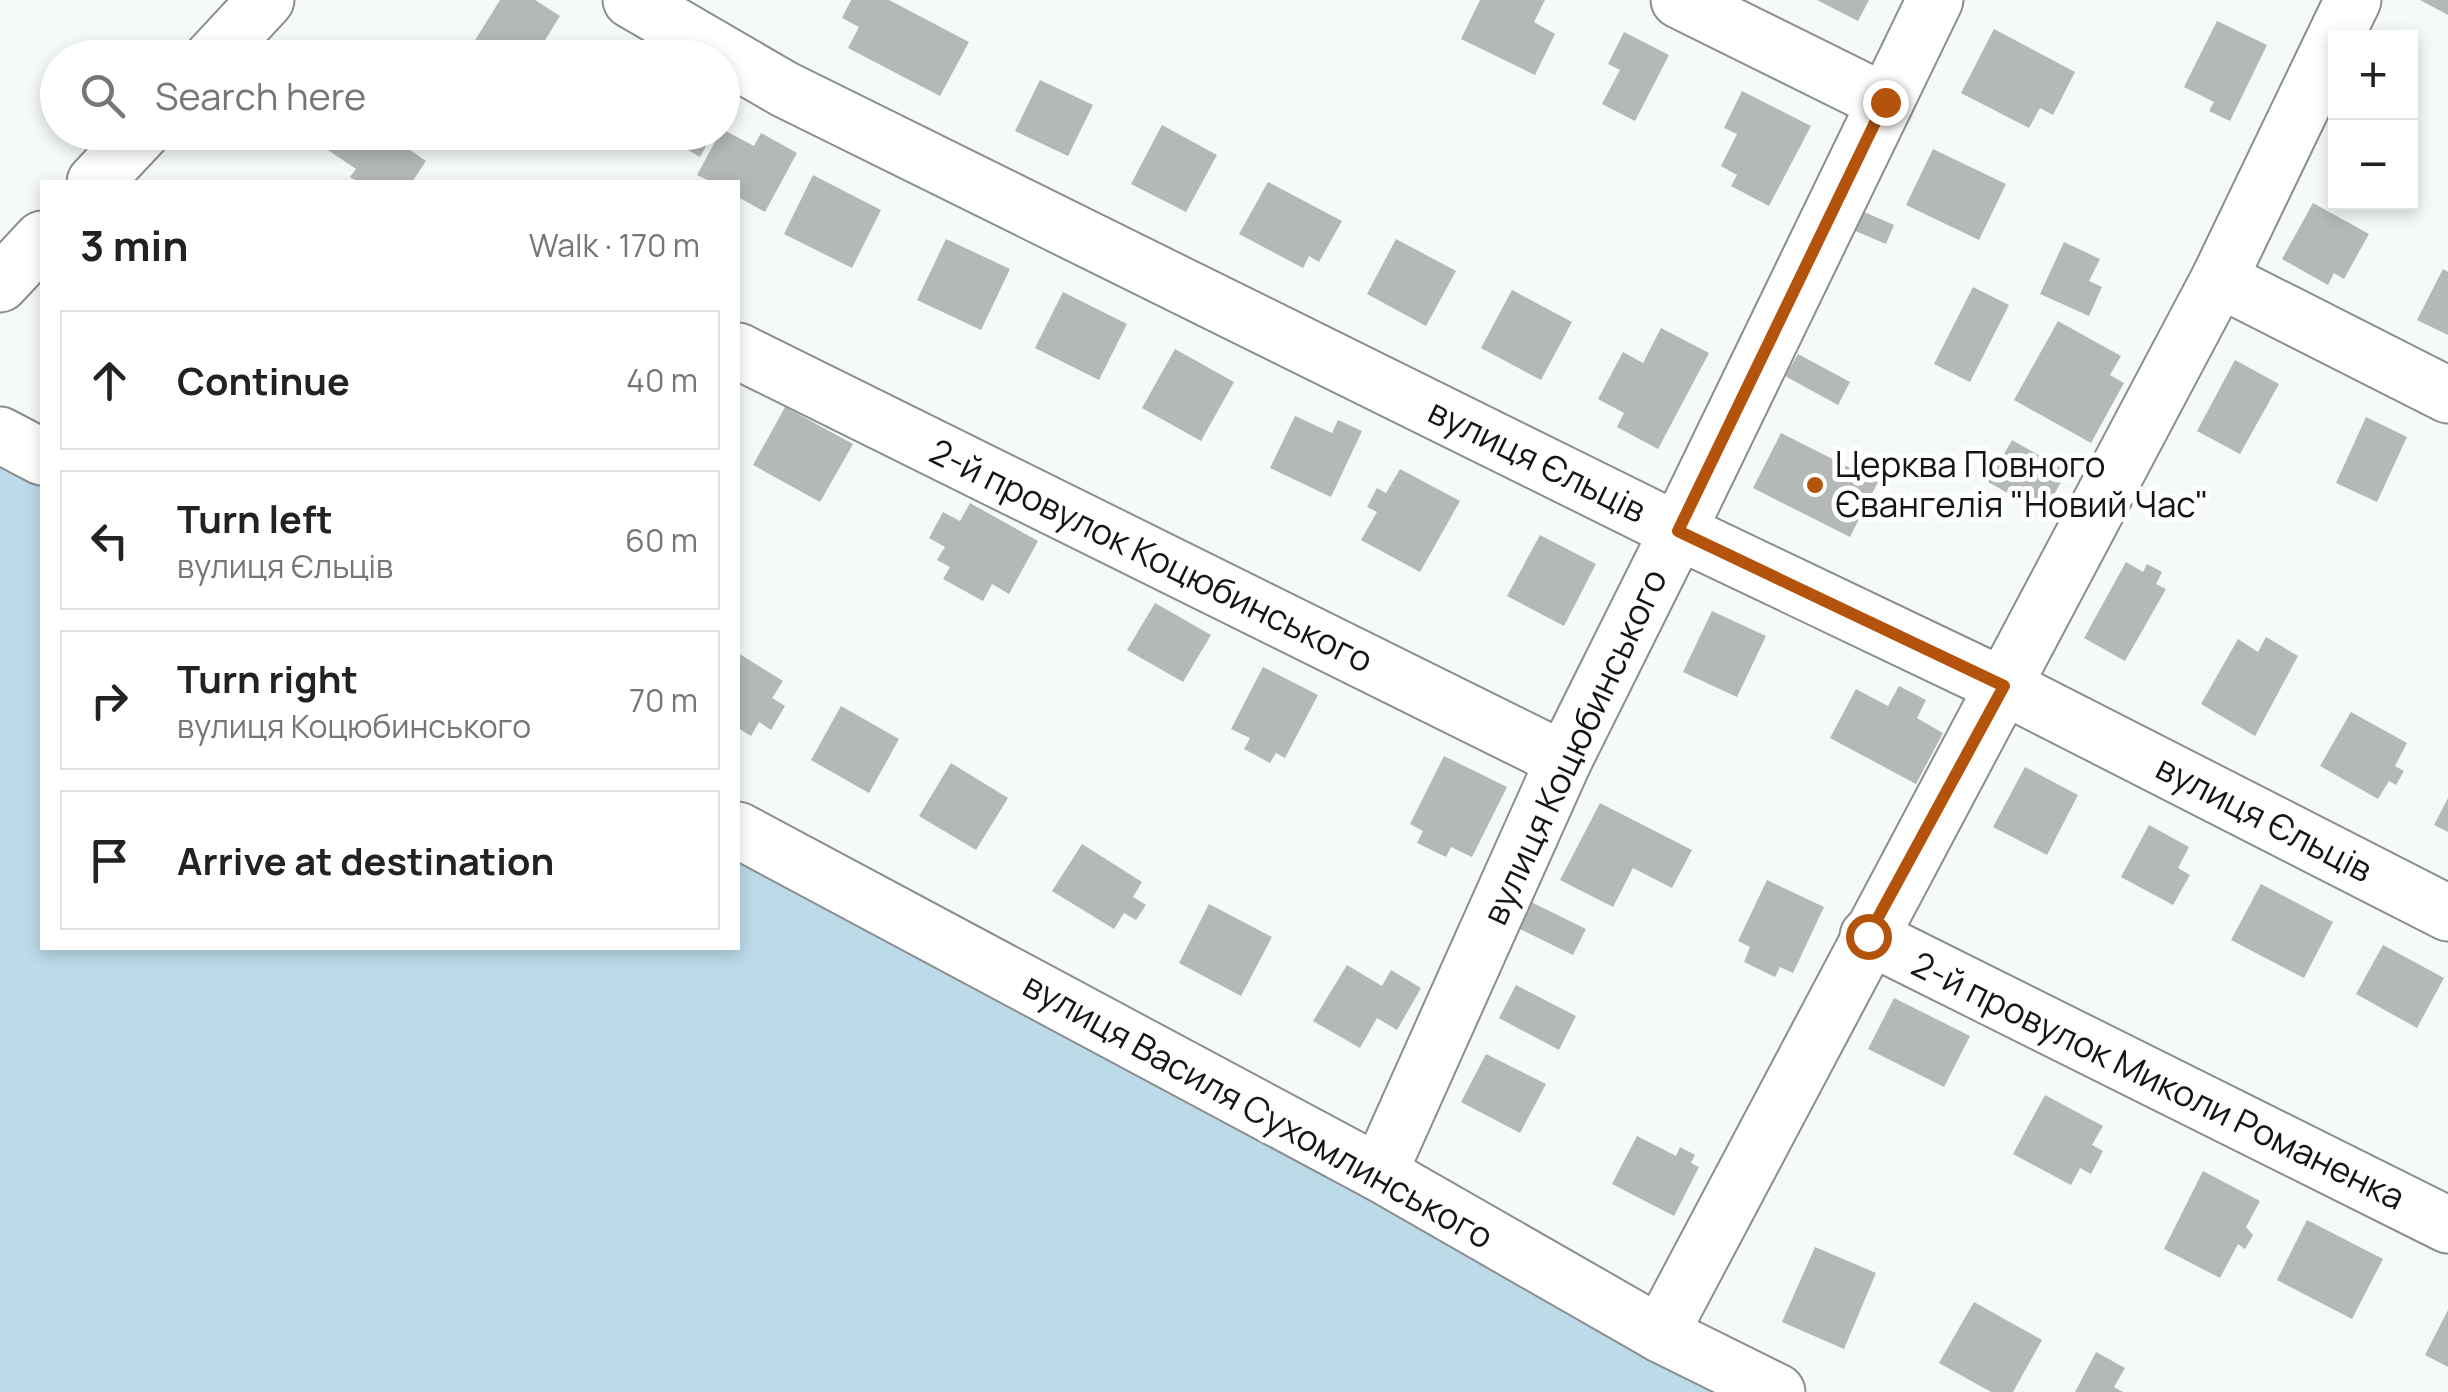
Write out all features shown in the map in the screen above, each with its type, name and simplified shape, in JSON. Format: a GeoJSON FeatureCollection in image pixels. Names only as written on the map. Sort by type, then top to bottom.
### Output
{"type":"FeatureCollection","features":[{"type":"Feature","properties":{"kind":"street"},"geometry":{"type":"LineString","coordinates":[[229,40],[266,0]]}},
{"type":"Feature","properties":{"kind":"street","name":"вулиця Єльців"},"geometry":{"type":"LineString","coordinates":[[630,0],[699,40]]}},
{"type":"Feature","properties":{"kind":"street"},"geometry":{"type":"LineString","coordinates":[[1679,0],[1885,102]]}},
{"type":"Feature","properties":{"kind":"street","name":"вулиця Коцюбинського"},"geometry":{"type":"LineString","coordinates":[[1380,1174],[1564,760],[1935,0]]}},
{"type":"Feature","properties":{"kind":"street"},"geometry":{"type":"LineString","coordinates":[[1660,1334],[2219,279],[2352,0]]}},
{"type":"Feature","properties":{"kind":"street","name":"вулиця Єльців"},"geometry":{"type":"LineString","coordinates":[[740,64],[784,89],[1678,531],[2004,686],[2448,913]]}},
{"type":"Feature","properties":{"kind":"street"},"geometry":{"type":"LineString","coordinates":[[97,180],[125,150]]}},
{"type":"Feature","properties":{"kind":"street"},"geometry":{"type":"LineString","coordinates":[[0,284],[40,241]]}},
{"type":"Feature","properties":{"kind":"street"},"geometry":{"type":"LineString","coordinates":[[2219,279],[2448,395]]}},
{"type":"Feature","properties":{"kind":"street","name":"2-й провулок Коцюбинського"},"geometry":{"type":"LineString","coordinates":[[740,352],[1564,760]]}},
{"type":"Feature","properties":{"kind":"street"},"geometry":{"type":"LineString","coordinates":[[0,434],[40,456]]}},
{"type":"Feature","properties":{"kind":"street","name":"вулиця Василя Сухомлинського"},"geometry":{"type":"LineString","coordinates":[[740,831],[1380,1174],[1660,1334],[1777,1392]]}},
{"type":"Feature","properties":{"kind":"street","name":"2-й провулок Миколи Романенка"},"geometry":{"type":"LineString","coordinates":[[1868,936],[2448,1225]]}},
{"type":"Feature","properties":{"kind":"shaded area"},"geometry":{"type":"Polygon","coordinates":[[[0,448],[40,470],[40,950],[740,950],[740,850],[1717,1392],[0,1392],[0,448]]]}},
{"type":"Feature","properties":{"kind":"building"},"geometry":{"type":"Polygon","coordinates":[[[500,0],[535,0],[560,16],[545,40],[475,40],[500,0]]]}},
{"type":"Feature","properties":{"kind":"building"},"geometry":{"type":"Polygon","coordinates":[[[851,0],[889,0],[969,42],[940,96],[848,48],[859,27],[842,18],[851,0]]]}},
{"type":"Feature","properties":{"kind":"building"},"geometry":{"type":"Polygon","coordinates":[[[1480,0],[1545,0],[1534,22],[1555,34],[1535,75],[1461,39],[1480,0]]]}},
{"type":"Feature","properties":{"kind":"building"},"geometry":{"type":"Polygon","coordinates":[[[1817,0],[1869,0],[1858,21],[1817,0]]]}},
{"type":"Feature","properties":{"kind":"building"},"geometry":{"type":"Polygon","coordinates":[[[2420,0],[2448,0],[2448,15],[2420,0]]]}},
{"type":"Feature","properties":{"kind":"building"},"geometry":{"type":"Polygon","coordinates":[[[2217,21],[2267,45],[2230,121],[2209,111],[2214,102],[2184,87],[2217,21]]]}},
{"type":"Feature","properties":{"kind":"building"},"geometry":{"type":"Polygon","coordinates":[[[1994,29],[2075,72],[2053,115],[2040,108],[2029,128],[1961,93],[1994,29]]]}},
{"type":"Feature","properties":{"kind":"building"},"geometry":{"type":"Polygon","coordinates":[[[1624,32],[1669,55],[1635,121],[1602,104],[1620,70],[1608,64],[1624,32]]]}},
{"type":"Feature","properties":{"kind":"building"},"geometry":{"type":"Polygon","coordinates":[[[1040,80],[1093,105],[1068,156],[1015,131],[1040,80]]]}},
{"type":"Feature","properties":{"kind":"building"},"geometry":{"type":"Polygon","coordinates":[[[1742,91],[1811,126],[1769,206],[1731,186],[1737,175],[1721,166],[1737,134],[1724,128],[1742,91]]]}},
{"type":"Feature","properties":{"kind":"building"},"geometry":{"type":"Polygon","coordinates":[[[1162,125],[1217,155],[1186,212],[1131,184],[1162,125]]]}},
{"type":"Feature","properties":{"kind":"building"},"geometry":{"type":"Polygon","coordinates":[[[761,133],[797,153],[765,212],[740,198],[740,180],[708,180],[697,175],[711,150],[740,150],[740,139],[754,146],[761,133]]]}},
{"type":"Feature","properties":{"kind":"building"},"geometry":{"type":"Polygon","coordinates":[[[1933,149],[2006,184],[1979,240],[1906,205],[1933,149]]]}},
{"type":"Feature","properties":{"kind":"building"},"geometry":{"type":"Polygon","coordinates":[[[328,150],[410,150],[426,161],[413,180],[355,180],[350,177],[356,169],[328,150]]]}},
{"type":"Feature","properties":{"kind":"building"},"geometry":{"type":"Polygon","coordinates":[[[813,175],[881,210],[852,268],[784,234],[813,175]]]}},
{"type":"Feature","properties":{"kind":"building"},"geometry":{"type":"Polygon","coordinates":[[[1268,182],[1342,221],[1319,262],[1309,256],[1303,268],[1239,234],[1268,182]]]}},
{"type":"Feature","properties":{"kind":"building"},"geometry":{"type":"Polygon","coordinates":[[[2313,203],[2369,234],[2344,279],[2334,273],[2328,285],[2282,259],[2313,203]]]}},
{"type":"Feature","properties":{"kind":"building"},"geometry":{"type":"Polygon","coordinates":[[[1862,211],[1894,225],[1886,244],[1853,230],[1862,211]]]}},
{"type":"Feature","properties":{"kind":"building"},"geometry":{"type":"Polygon","coordinates":[[[946,239],[1010,269],[981,330],[917,300],[946,239]]]}},
{"type":"Feature","properties":{"kind":"building"},"geometry":{"type":"Polygon","coordinates":[[[1396,239],[1456,271],[1426,326],[1367,294],[1396,239]]]}},
{"type":"Feature","properties":{"kind":"building"},"geometry":{"type":"Polygon","coordinates":[[[2064,242],[2100,259],[2089,281],[2102,287],[2089,316],[2040,294],[2064,242]]]}},
{"type":"Feature","properties":{"kind":"building"},"geometry":{"type":"Polygon","coordinates":[[[2443,269],[2448,272],[2448,335],[2417,320],[2443,269]]]}},
{"type":"Feature","properties":{"kind":"building"},"geometry":{"type":"Polygon","coordinates":[[[1973,287],[2009,305],[1970,382],[1934,364],[1973,287]]]}},
{"type":"Feature","properties":{"kind":"building"},"geometry":{"type":"Polygon","coordinates":[[[1512,290],[1572,322],[1541,380],[1481,348],[1512,290]]]}},
{"type":"Feature","properties":{"kind":"building"},"geometry":{"type":"Polygon","coordinates":[[[1063,292],[1127,324],[1099,380],[1035,348],[1063,292]]]}},
{"type":"Feature","properties":{"kind":"building"},"geometry":{"type":"Polygon","coordinates":[[[2058,321],[2121,356],[2110,375],[2124,383],[2091,443],[2014,400],[2058,321]]]}},
{"type":"Feature","properties":{"kind":"building"},"geometry":{"type":"Polygon","coordinates":[[[1661,328],[1709,353],[1658,449],[1617,427],[1624,413],[1598,399],[1623,352],[1643,363],[1661,328]]]}},
{"type":"Feature","properties":{"kind":"building"},"geometry":{"type":"Polygon","coordinates":[[[1175,349],[1234,382],[1201,441],[1142,408],[1175,349]]]}},
{"type":"Feature","properties":{"kind":"building"},"geometry":{"type":"Polygon","coordinates":[[[1798,354],[1850,382],[1838,405],[1785,376],[1798,354]]]}},
{"type":"Feature","properties":{"kind":"building"},"geometry":{"type":"Polygon","coordinates":[[[2235,360],[2279,384],[2240,454],[2197,431],[2235,360]]]}},
{"type":"Feature","properties":{"kind":"building"},"geometry":{"type":"Polygon","coordinates":[[[785,407],[853,444],[820,502],[753,465],[785,407]]]}},
{"type":"Feature","properties":{"kind":"building"},"geometry":{"type":"Polygon","coordinates":[[[1295,416],[1332,433],[1338,420],[1362,431],[1331,497],[1270,468],[1295,416]]]}},
{"type":"Feature","properties":{"kind":"building"},"geometry":{"type":"Polygon","coordinates":[[[2366,417],[2407,437],[2377,502],[2336,483],[2366,417]]]}},
{"type":"Feature","properties":{"kind":"building","name":"Церква Повного Євангелія \"Новий Час\""},"geometry":{"type":"Polygon","coordinates":[[[1781,433],[1878,482],[1850,537],[1753,488],[1781,433]]]}},
{"type":"Feature","properties":{"kind":"building"},"geometry":{"type":"Polygon","coordinates":[[[2012,440],[2067,471],[2044,513],[1988,482],[2012,440]]]}},
{"type":"Feature","properties":{"kind":"building"},"geometry":{"type":"Polygon","coordinates":[[[1400,469],[1460,501],[1420,572],[1361,540],[1377,512],[1367,507],[1377,488],[1386,493],[1400,469]]]}},
{"type":"Feature","properties":{"kind":"building"},"geometry":{"type":"Polygon","coordinates":[[[970,503],[1038,541],[1009,594],[992,584],[983,601],[943,579],[950,567],[937,560],[945,547],[929,538],[943,512],[960,521],[970,503]]]}},
{"type":"Feature","properties":{"kind":"building"},"geometry":{"type":"Polygon","coordinates":[[[1540,535],[1596,564],[1564,626],[1507,596],[1540,535]]]}},
{"type":"Feature","properties":{"kind":"building"},"geometry":{"type":"Polygon","coordinates":[[[2126,562],[2143,572],[2147,564],[2162,572],[2156,584],[2166,589],[2125,661],[2084,638],[2126,562]]]}},
{"type":"Feature","properties":{"kind":"building"},"geometry":{"type":"Polygon","coordinates":[[[1155,603],[1211,635],[1183,682],[1127,650],[1155,603]]]}},
{"type":"Feature","properties":{"kind":"building"},"geometry":{"type":"Polygon","coordinates":[[[1712,611],[1766,636],[1737,697],[1683,672],[1712,611]]]}},
{"type":"Feature","properties":{"kind":"building"},"geometry":{"type":"Polygon","coordinates":[[[2266,637],[2298,656],[2255,736],[2201,704],[2238,639],[2258,652],[2266,637]]]}},
{"type":"Feature","properties":{"kind":"building"},"geometry":{"type":"Polygon","coordinates":[[[740,654],[783,681],[772,698],[785,706],[771,730],[759,722],[751,736],[740,729],[740,654]]]}},
{"type":"Feature","properties":{"kind":"building"},"geometry":{"type":"Polygon","coordinates":[[[1263,667],[1318,695],[1285,758],[1276,753],[1270,763],[1244,749],[1250,738],[1231,729],[1263,667]]]}},
{"type":"Feature","properties":{"kind":"building"},"geometry":{"type":"Polygon","coordinates":[[[1899,686],[1926,700],[1917,718],[1943,733],[1916,784],[1830,738],[1856,689],[1888,706],[1899,686]]]}},
{"type":"Feature","properties":{"kind":"building"},"geometry":{"type":"Polygon","coordinates":[[[841,706],[899,739],[869,793],[811,760],[841,706]]]}},
{"type":"Feature","properties":{"kind":"building"},"geometry":{"type":"Polygon","coordinates":[[[2351,712],[2407,743],[2395,766],[2404,771],[2396,785],[2389,781],[2378,799],[2320,766],[2351,712]]]}},
{"type":"Feature","properties":{"kind":"building"},"geometry":{"type":"Polygon","coordinates":[[[1444,756],[1507,787],[1472,857],[1451,847],[1446,857],[1417,843],[1423,831],[1410,824],[1444,756]]]}},
{"type":"Feature","properties":{"kind":"building"},"geometry":{"type":"Polygon","coordinates":[[[951,763],[1008,798],[976,850],[919,816],[951,763]]]}},
{"type":"Feature","properties":{"kind":"building"},"geometry":{"type":"Polygon","coordinates":[[[2025,767],[2078,795],[2047,855],[1993,827],[2025,767]]]}},
{"type":"Feature","properties":{"kind":"building"},"geometry":{"type":"Polygon","coordinates":[[[2448,798],[2448,832],[2434,825],[2448,798]]]}},
{"type":"Feature","properties":{"kind":"building"},"geometry":{"type":"Polygon","coordinates":[[[1600,803],[1692,850],[1672,888],[1633,868],[1613,907],[1560,880],[1600,803]]]}},
{"type":"Feature","properties":{"kind":"building"},"geometry":{"type":"Polygon","coordinates":[[[2149,825],[2189,847],[2178,868],[2190,875],[2173,905],[2121,877],[2149,825]]]}},
{"type":"Feature","properties":{"kind":"building"},"geometry":{"type":"Polygon","coordinates":[[[1082,844],[1142,882],[1133,897],[1146,905],[1136,920],[1124,913],[1114,929],[1052,891],[1082,844]]]}},
{"type":"Feature","properties":{"kind":"building"},"geometry":{"type":"Polygon","coordinates":[[[1767,880],[1824,907],[1793,973],[1780,967],[1775,977],[1744,962],[1750,947],[1738,941],[1767,880]]]}},
{"type":"Feature","properties":{"kind":"building"},"geometry":{"type":"Polygon","coordinates":[[[2261,884],[2333,922],[2304,978],[2231,940],[2261,884]]]}},
{"type":"Feature","properties":{"kind":"building"},"geometry":{"type":"Polygon","coordinates":[[[1531,902],[1586,929],[1573,955],[1518,928],[1531,902]]]}},
{"type":"Feature","properties":{"kind":"building"},"geometry":{"type":"Polygon","coordinates":[[[1209,904],[1272,937],[1241,996],[1179,963],[1209,904]]]}},
{"type":"Feature","properties":{"kind":"building"},"geometry":{"type":"Polygon","coordinates":[[[2383,945],[2444,978],[2417,1028],[2356,994],[2383,945]]]}},
{"type":"Feature","properties":{"kind":"building"},"geometry":{"type":"Polygon","coordinates":[[[1347,965],[1382,986],[1391,970],[1421,988],[1397,1030],[1377,1018],[1360,1048],[1313,1021],[1347,965]]]}},
{"type":"Feature","properties":{"kind":"building"},"geometry":{"type":"Polygon","coordinates":[[[1516,985],[1576,1016],[1559,1050],[1499,1018],[1516,985]]]}},
{"type":"Feature","properties":{"kind":"building"},"geometry":{"type":"Polygon","coordinates":[[[1894,998],[1970,1036],[1944,1087],[1868,1049],[1894,998]]]}},
{"type":"Feature","properties":{"kind":"building"},"geometry":{"type":"Polygon","coordinates":[[[1486,1054],[1546,1084],[1520,1133],[1461,1102],[1486,1054]]]}},
{"type":"Feature","properties":{"kind":"building"},"geometry":{"type":"Polygon","coordinates":[[[2045,1095],[2103,1126],[2092,1145],[2103,1151],[2091,1174],[2080,1168],[2071,1185],[2013,1154],[2045,1095]]]}},
{"type":"Feature","properties":{"kind":"building"},"geometry":{"type":"Polygon","coordinates":[[[1637,1136],[1676,1156],[1680,1147],[1695,1155],[1691,1163],[1699,1167],[1674,1216],[1612,1184],[1637,1136]]]}},
{"type":"Feature","properties":{"kind":"building"},"geometry":{"type":"Polygon","coordinates":[[[2203,1171],[2260,1201],[2246,1227],[2253,1235],[2245,1249],[2238,1244],[2220,1278],[2164,1249],[2203,1171]]]}},
{"type":"Feature","properties":{"kind":"building"},"geometry":{"type":"Polygon","coordinates":[[[2307,1220],[2383,1259],[2352,1319],[2277,1280],[2307,1220]]]}},
{"type":"Feature","properties":{"kind":"building"},"geometry":{"type":"Polygon","coordinates":[[[1815,1247],[1876,1273],[1844,1349],[1782,1322],[1815,1247]]]}},
{"type":"Feature","properties":{"kind":"building"},"geometry":{"type":"Polygon","coordinates":[[[1974,1302],[2042,1340],[2013,1392],[1991,1392],[1939,1363],[1974,1302]]]}},
{"type":"Feature","properties":{"kind":"building"},"geometry":{"type":"Polygon","coordinates":[[[2448,1310],[2448,1367],[2425,1355],[2448,1310]]]}},
{"type":"Feature","properties":{"kind":"building"},"geometry":{"type":"Polygon","coordinates":[[[2096,1352],[2125,1368],[2114,1387],[2123,1392],[2075,1392],[2096,1352]]]}},
{"type":"Feature","properties":{"kind":"place","name":"Церква Повного Євангелія \"Новий Час\""},"geometry":{"type":"Point","coordinates":[1815,485]}},
{"type":"Feature","properties":{"kind":"route"},"geometry":{"type":"LineString","coordinates":[[1868,936],[2004,686],[1678,531],[1885,102]]}}]}
